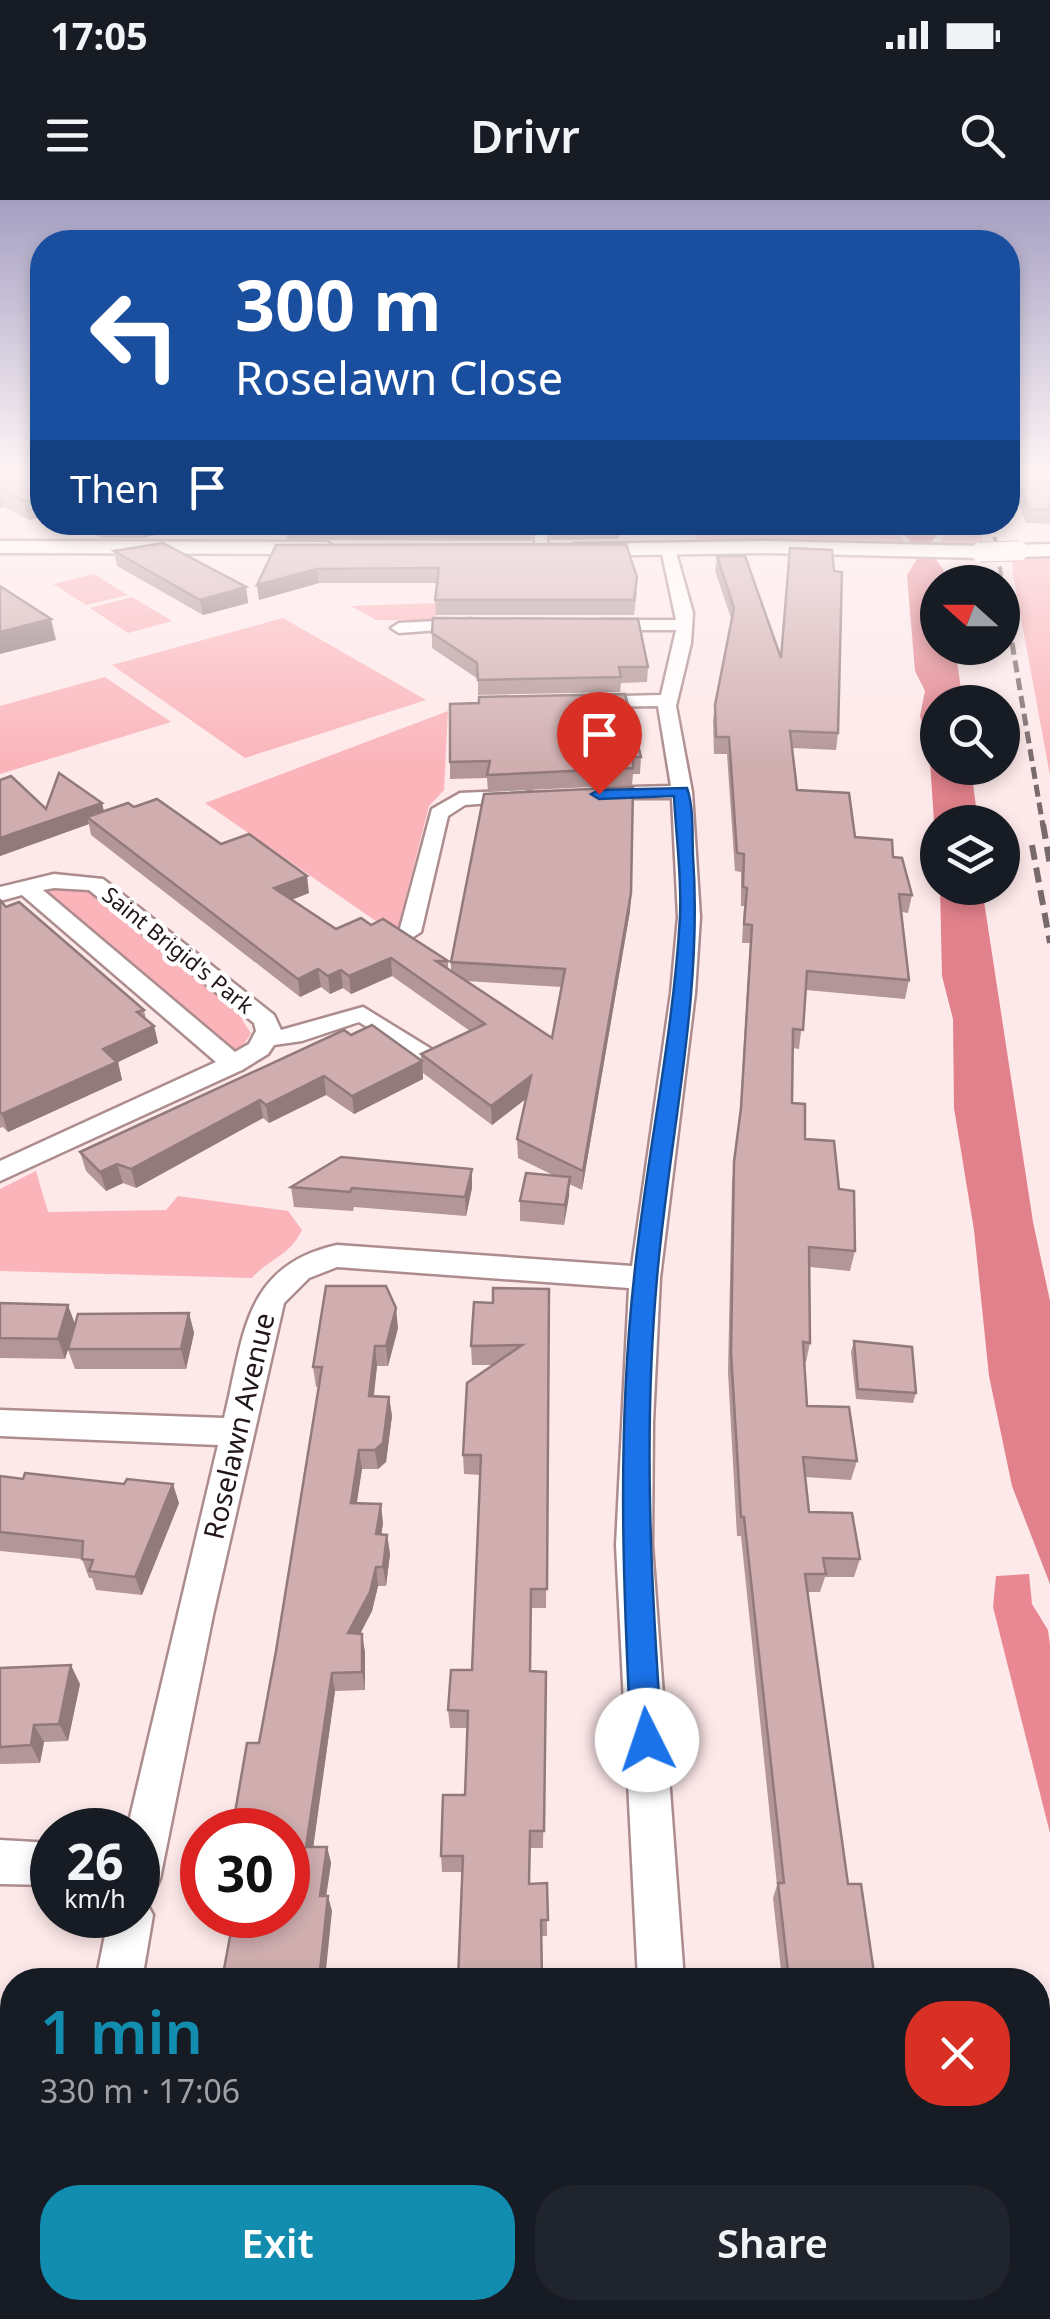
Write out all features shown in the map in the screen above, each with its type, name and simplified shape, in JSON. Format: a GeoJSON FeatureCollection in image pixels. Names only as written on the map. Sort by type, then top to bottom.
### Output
{"type":"FeatureCollection","features":[{"type":"Feature","properties":{"kind":"street"},"geometry":{"type":"LineString","coordinates":[[660,1968],[634,1545],[636,1422],[645,1278],[683,992],[689,913],[682,792],[667,700],[685,625],[674,568]]}},
{"type":"Feature","properties":{"kind":"street"},"geometry":{"type":"LineString","coordinates":[[399,628],[493,624]]}},
{"type":"Feature","properties":{"kind":"street"},"geometry":{"type":"LineString","coordinates":[[581,624],[685,625]]}},
{"type":"Feature","properties":{"kind":"street"},"geometry":{"type":"LineString","coordinates":[[565,702],[667,700]]}},
{"type":"Feature","properties":{"kind":"street"},"geometry":{"type":"LineString","coordinates":[[576,795],[682,792]]}},
{"type":"Feature","properties":{"kind":"street"},"geometry":{"type":"LineString","coordinates":[[410,932],[440,813],[460,799],[542,796]]}},
{"type":"Feature","properties":{"kind":"street","name":"Saint Brigid's Park"},"geometry":{"type":"LineString","coordinates":[[0,894],[68,880],[102,887],[265,1020],[268,1037],[259,1049],[233,1064],[0,1172]]}},
{"type":"Feature","properties":{"kind":"street","name":"Saint Brigid's Park"},"geometry":{"type":"LineString","coordinates":[[26,887],[233,1064]]}},
{"type":"Feature","properties":{"kind":"street"},"geometry":{"type":"LineString","coordinates":[[268,1037],[296,1037],[340,1018],[363,1014],[428,1055]]}},
{"type":"Feature","properties":{"kind":"street","name":"Roselawn Avenue"},"geometry":{"type":"LineString","coordinates":[[152,1808],[269,1300],[283,1281],[304,1264],[337,1256],[645,1278]]}},
{"type":"Feature","properties":{"kind":"street"},"geometry":{"type":"LineString","coordinates":[[0,1423],[238,1432]]}},
{"type":"Feature","properties":{"kind":"street"},"geometry":{"type":"LineString","coordinates":[[0,1862],[30,1863]]}},
{"type":"Feature","properties":{"kind":"street"},"geometry":{"type":"LineString","coordinates":[[121,1968],[126,1938]]}},
{"type":"Feature","properties":{"kind":"shaded area"},"geometry":{"type":"Polygon","coordinates":[[[911,568],[920,568],[920,665],[958,665],[960,685],[922,685],[915,671],[907,575],[911,568]]]}},
{"type":"Feature","properties":{"kind":"shaded area"},"geometry":{"type":"Polygon","coordinates":[[[1020,568],[1050,568],[1050,775],[1020,613],[1020,568]]]}},
{"type":"Feature","properties":{"kind":"shaded area"},"geometry":{"type":"Polygon","coordinates":[[[94,574],[128,595],[86,605],[53,584],[94,574]]]}},
{"type":"Feature","properties":{"kind":"shaded area"},"geometry":{"type":"Polygon","coordinates":[[[132,597],[172,621],[128,633],[90,608],[132,597]]]}},
{"type":"Feature","properties":{"kind":"shaded area"},"geometry":{"type":"Polygon","coordinates":[[[437,603],[436,621],[376,620],[351,606],[437,603]]]}},
{"type":"Feature","properties":{"kind":"shaded area"},"geometry":{"type":"Polygon","coordinates":[[[283,618],[426,700],[245,758],[112,665],[283,618]]]}},
{"type":"Feature","properties":{"kind":"shaded area"},"geometry":{"type":"Polygon","coordinates":[[[105,677],[171,722],[0,774],[0,706],[105,677]]]}},
{"type":"Feature","properties":{"kind":"shaded area"},"geometry":{"type":"Polygon","coordinates":[[[448,711],[444,790],[429,806],[396,935],[205,803],[448,711]]]}},
{"type":"Feature","properties":{"kind":"shaded area"},"geometry":{"type":"Polygon","coordinates":[[[932,785],[973,785],[976,805],[933,805],[932,785]]]}},
{"type":"Feature","properties":{"kind":"shaded area"},"geometry":{"type":"Polygon","coordinates":[[[43,892],[94,892],[248,1016],[242,1020],[251,1033],[243,1046],[232,1052],[43,892]]]}},
{"type":"Feature","properties":{"kind":"shaded area"},"geometry":{"type":"Polygon","coordinates":[[[940,905],[985,905],[1033,1222],[1050,1301],[1050,1584],[1012,1486],[989,1376],[974,1230],[954,1108],[953,1019],[942,976],[940,905]]]}},
{"type":"Feature","properties":{"kind":"shaded area"},"geometry":{"type":"Polygon","coordinates":[[[36,1171],[48,1212],[166,1210],[178,1196],[288,1211],[302,1230],[285,1252],[252,1278],[0,1271],[0,1189],[36,1171]]]}},
{"type":"Feature","properties":{"kind":"shaded area"},"geometry":{"type":"Polygon","coordinates":[[[1029,1574],[1032,1604],[1048,1630],[1050,1645],[1050,1833],[993,1607],[996,1576],[1029,1574]]]}},
{"type":"Feature","properties":{"kind":"building"},"geometry":{"type":"Polygon","coordinates":[[[144,568],[210,568],[246,587],[200,600],[144,568]]]}},
{"type":"Feature","properties":{"kind":"building"},"geometry":{"type":"Polygon","coordinates":[[[265,568],[634,568],[637,577],[634,600],[435,600],[439,568],[317,569],[257,585],[265,568]]]}},
{"type":"Feature","properties":{"kind":"building"},"geometry":{"type":"Polygon","coordinates":[[[721,568],[749,568],[781,658],[788,568],[834,568],[842,572],[838,733],[790,731],[797,790],[849,793],[855,837],[892,840],[893,857],[902,858],[912,895],[899,894],[909,980],[807,971],[803,1030],[793,1029],[792,1103],[805,1104],[805,1139],[834,1141],[839,1189],[854,1191],[855,1251],[809,1247],[810,1343],[803,1342],[807,1406],[849,1407],[857,1461],[803,1457],[809,1512],[852,1513],[860,1559],[823,1558],[826,1574],[805,1574],[848,1884],[861,1884],[873,1968],[788,1968],[778,1883],[784,1883],[741,1517],[731,1353],[734,1162],[752,925],[744,924],[747,888],[743,887],[744,854],[737,853],[729,737],[716,737],[715,705],[734,608],[721,568]]]}},
{"type":"Feature","properties":{"kind":"building"},"geometry":{"type":"Polygon","coordinates":[[[0,586],[51,619],[0,632],[0,586]]]}},
{"type":"Feature","properties":{"kind":"building"},"geometry":{"type":"Polygon","coordinates":[[[433,618],[638,619],[648,667],[619,667],[621,677],[478,680],[477,663],[432,633],[433,618]]]}},
{"type":"Feature","properties":{"kind":"building"},"geometry":{"type":"Polygon","coordinates":[[[625,694],[641,757],[633,757],[633,768],[487,775],[490,761],[450,762],[450,704],[479,703],[479,697],[625,694]]]}},
{"type":"Feature","properties":{"kind":"building"},"geometry":{"type":"Polygon","coordinates":[[[59,773],[102,803],[0,838],[0,780],[11,776],[46,809],[59,773]]]}},
{"type":"Feature","properties":{"kind":"building"},"geometry":{"type":"Polygon","coordinates":[[[633,787],[631,893],[583,1171],[517,1139],[531,1076],[491,1106],[421,1054],[485,1024],[391,958],[349,976],[341,970],[328,976],[318,969],[298,979],[87,817],[128,803],[134,807],[157,799],[221,844],[249,834],[307,876],[274,888],[336,929],[361,918],[371,925],[383,919],[448,961],[436,961],[552,1038],[565,969],[451,962],[484,794],[633,787]]]}},
{"type":"Feature","properties":{"kind":"building"},"geometry":{"type":"Polygon","coordinates":[[[0,900],[6,907],[19,902],[144,1010],[137,1012],[154,1026],[103,1049],[117,1062],[2,1114],[0,1112],[0,900]]]}},
{"type":"Feature","properties":{"kind":"building"},"geometry":{"type":"Polygon","coordinates":[[[372,1025],[422,1061],[352,1096],[324,1076],[266,1105],[260,1100],[131,1169],[117,1164],[100,1172],[80,1152],[344,1030],[351,1035],[372,1025]]]}},
{"type":"Feature","properties":{"kind":"building"},"geometry":{"type":"Polygon","coordinates":[[[341,1157],[472,1169],[465,1197],[291,1187],[341,1157]]]}},
{"type":"Feature","properties":{"kind":"building"},"geometry":{"type":"Polygon","coordinates":[[[526,1173],[570,1177],[565,1205],[520,1201],[526,1173]]]}},
{"type":"Feature","properties":{"kind":"building"},"geometry":{"type":"Polygon","coordinates":[[[326,1286],[386,1286],[396,1308],[386,1346],[375,1346],[369,1396],[389,1397],[383,1443],[375,1450],[359,1450],[351,1503],[381,1504],[376,1534],[387,1535],[383,1567],[376,1567],[370,1592],[348,1633],[362,1634],[362,1672],[332,1673],[310,1820],[310,1808],[236,1808],[247,1743],[259,1743],[322,1367],[313,1367],[326,1286]]]}},
{"type":"Feature","properties":{"kind":"building"},"geometry":{"type":"Polygon","coordinates":[[[493,1288],[549,1289],[547,1589],[531,1589],[530,1671],[546,1672],[544,1831],[530,1831],[529,1884],[547,1883],[548,1920],[541,1920],[542,1968],[458,1968],[463,1856],[441,1856],[443,1795],[465,1795],[468,1711],[448,1710],[451,1670],[472,1670],[481,1455],[463,1455],[467,1383],[522,1345],[471,1346],[474,1302],[493,1303],[493,1288]]]}},
{"type":"Feature","properties":{"kind":"building"},"geometry":{"type":"Polygon","coordinates":[[[0,1303],[68,1305],[58,1339],[0,1338],[0,1303]]]}},
{"type":"Feature","properties":{"kind":"building"},"geometry":{"type":"Polygon","coordinates":[[[189,1313],[181,1349],[68,1349],[78,1314],[189,1313]]]}},
{"type":"Feature","properties":{"kind":"building"},"geometry":{"type":"Polygon","coordinates":[[[854,1341],[912,1347],[916,1393],[858,1389],[854,1341]]]}},
{"type":"Feature","properties":{"kind":"building"},"geometry":{"type":"Polygon","coordinates":[[[25,1473],[124,1484],[127,1479],[173,1484],[135,1577],[89,1571],[93,1560],[82,1559],[83,1541],[0,1532],[0,1476],[23,1479],[25,1473]]]}},
{"type":"Feature","properties":{"kind":"building"},"geometry":{"type":"Polygon","coordinates":[[[71,1665],[59,1724],[34,1725],[31,1745],[0,1747],[0,1668],[71,1665]]]}},
{"type":"Feature","properties":{"kind":"building"},"geometry":{"type":"Polygon","coordinates":[[[310,1847],[327,1847],[320,1896],[328,1896],[320,1968],[224,1968],[230,1938],[310,1938],[310,1847]]]}},
{"type":"Feature","properties":{"kind":"railway"},"geometry":{"type":"LineString","coordinates":[[1016,665],[1043,826]]}},
{"type":"Feature","properties":{"kind":"railway"},"geometry":{"type":"LineString","coordinates":[[1043,824],[1050,865]]}},
{"type":"Feature","properties":{"kind":"railway"},"geometry":{"type":"LineString","coordinates":[[1032,845],[1050,943]]}},
{"type":"Feature","properties":{"kind":"route"},"geometry":{"type":"LineString","coordinates":[[599,794],[682,792],[689,913],[683,992],[645,1278],[636,1422],[634,1545],[647,1740]]}}]}
